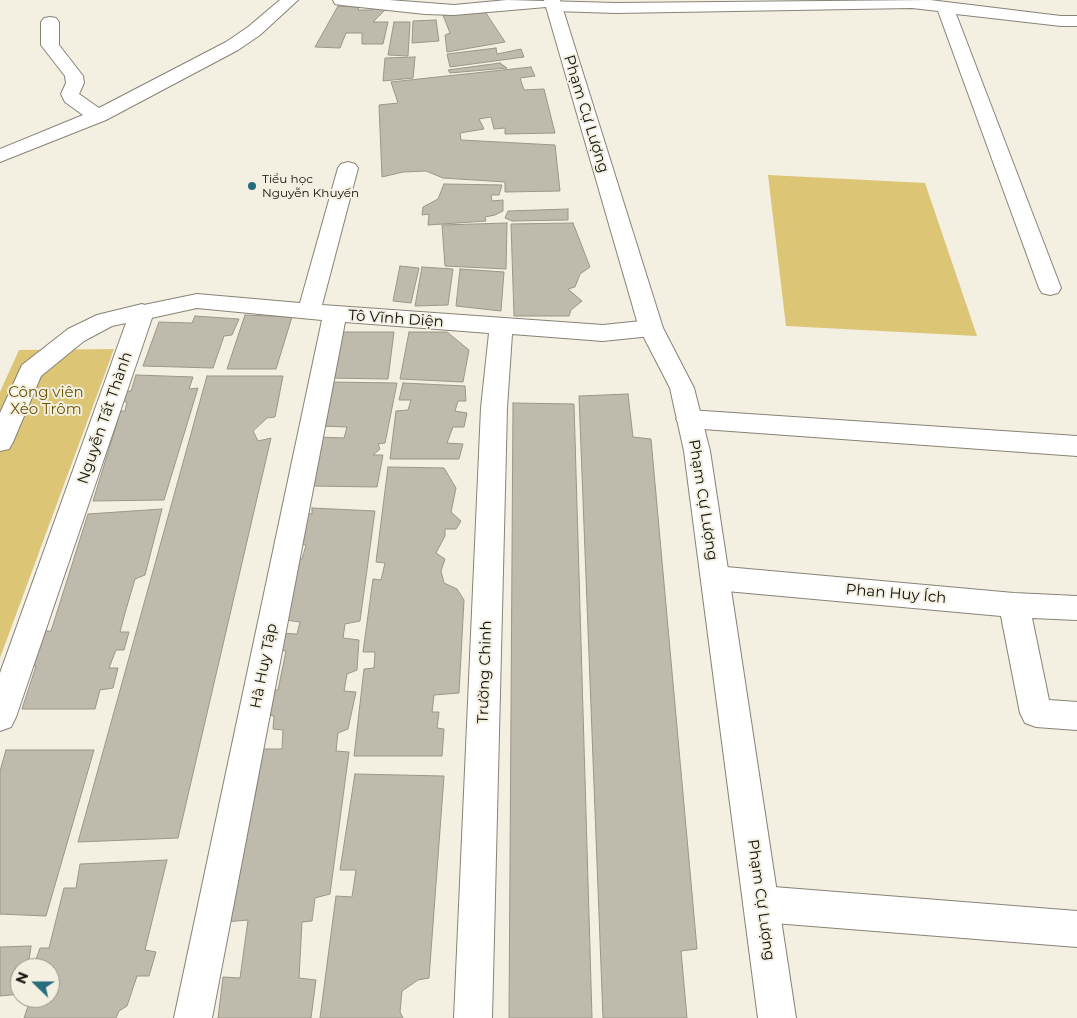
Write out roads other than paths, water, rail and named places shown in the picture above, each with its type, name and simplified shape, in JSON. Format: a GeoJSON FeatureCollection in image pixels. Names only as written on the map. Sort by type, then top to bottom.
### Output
{"type":"FeatureCollection","features":[{"type":"Feature","properties":{"kind":"street"},"geometry":{"type":"LineString","coordinates":[[0,156],[85,107],[232,46],[254,31],[290,0]]}},
{"type":"Feature","properties":{"kind":"street"},"geometry":{"type":"LineString","coordinates":[[341,0],[454,10],[553,2],[616,8],[912,3],[946,6],[1070,26]]}},
{"type":"Feature","properties":{"kind":"street","name":"Phạm Cự Lượng"},"geometry":{"type":"LineString","coordinates":[[553,2],[651,328],[682,388],[689,419],[696,451],[715,578],[778,1018]]}},
{"type":"Feature","properties":{"kind":"street"},"geometry":{"type":"LineString","coordinates":[[946,6],[1050,288]]}},
{"type":"Feature","properties":{"kind":"street"},"geometry":{"type":"LineString","coordinates":[[50,22],[50,45],[74,76],[75,83],[70,94],[85,107]]}},
{"type":"Feature","properties":{"kind":"street","name":"Hà Huy Tập"},"geometry":{"type":"LineString","coordinates":[[193,1018],[348,168]]}},
{"type":"Feature","properties":{"kind":"street","name":"Tô Vĩnh Diện"},"geometry":{"type":"LineString","coordinates":[[142,312],[197,300],[322,313],[603,333],[651,328]]}},
{"type":"Feature","properties":{"kind":"street"},"geometry":{"type":"LineString","coordinates":[[0,442],[31,371],[76,335],[105,320],[142,312]]}},
{"type":"Feature","properties":{"kind":"street","name":"Nguyễn Tất Thành"},"geometry":{"type":"LineString","coordinates":[[0,717],[142,312]]}},
{"type":"Feature","properties":{"kind":"street","name":"Trường Chinh"},"geometry":{"type":"LineString","coordinates":[[473,1018],[494,408],[501,326]]}},
{"type":"Feature","properties":{"kind":"street"},"geometry":{"type":"LineString","coordinates":[[689,419],[1077,446]]}},
{"type":"Feature","properties":{"kind":"street","name":"Phan Huy Ích"},"geometry":{"type":"LineString","coordinates":[[715,578],[1014,605],[1077,608]]}},
{"type":"Feature","properties":{"kind":"street"},"geometry":{"type":"LineString","coordinates":[[1014,605],[1036,713],[1077,716]]}},
{"type":"Feature","properties":{"kind":"street"},"geometry":{"type":"LineString","coordinates":[[761,904],[1077,929]]}},
{"type":"Feature","properties":{"kind":"place","name":"Tiểu học Nguyễn Khuyến"},"geometry":{"type":"Point","coordinates":[252,186]}},
{"type":"Feature","properties":{"kind":"park label","name":"Công viên Xẻo Trôm"},"geometry":{"type":"Point","coordinates":[46,402]}}]}
